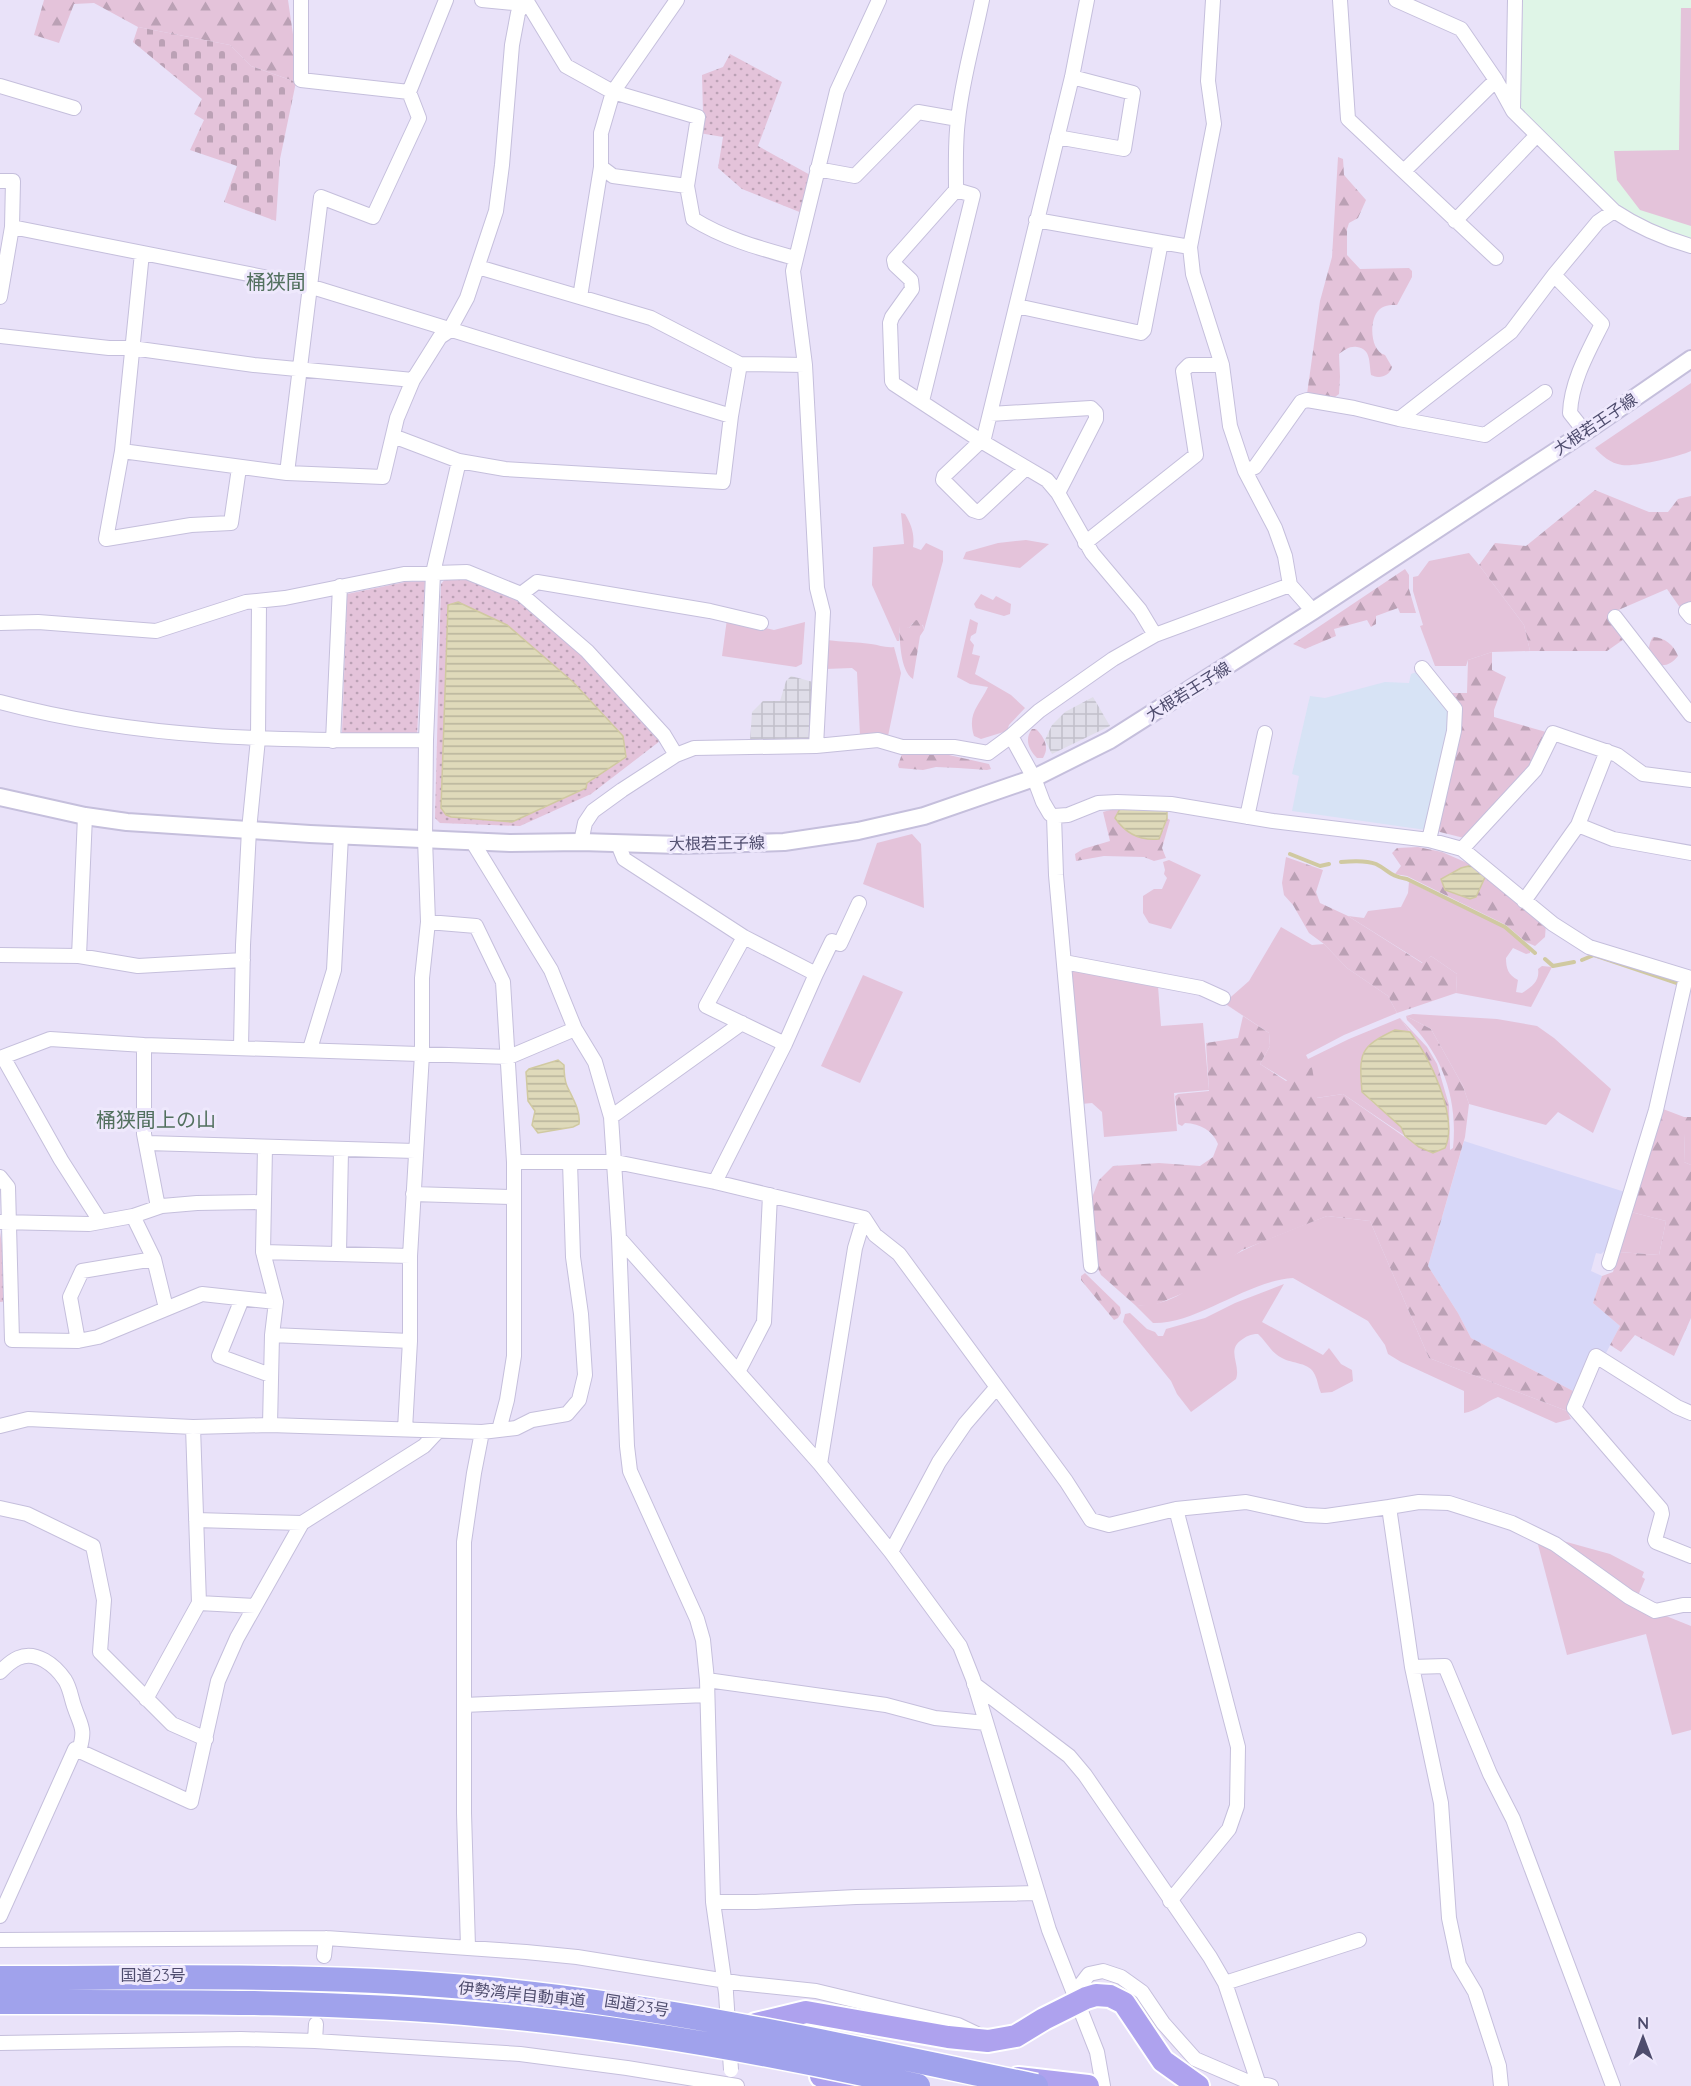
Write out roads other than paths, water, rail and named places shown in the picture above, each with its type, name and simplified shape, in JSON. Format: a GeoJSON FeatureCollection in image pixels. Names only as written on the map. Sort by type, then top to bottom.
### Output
{"type":"FeatureCollection","features":[{"type":"Feature","properties":{"kind":"highway","name":"国道23号"},"geometry":{"type":"LineString","coordinates":[[0,1976],[261,1975],[492,1986],[621,2002],[756,2024],[1025,2080],[1088,2086]]}},
{"type":"Feature","properties":{"kind":"highway","name":"伊勢湾岸自動車道"},"geometry":{"type":"LineString","coordinates":[[0,1976],[376,1980],[488,1989],[585,2000],[712,2020],[1036,2086]]}},
{"type":"Feature","properties":{"kind":"highway"},"geometry":{"type":"LineString","coordinates":[[756,2024],[806,2012],[948,2037],[988,2041],[1016,2036],[1076,2003],[1096,1995],[1110,1996],[1124,2002],[1163,2061],[1198,2086]]}},
{"type":"Feature","properties":{"kind":"highway","name":"伊勢湾岸自動車道"},"geometry":{"type":"LineString","coordinates":[[0,2002],[271,2003],[487,2015],[671,2037],[918,2086]]}},
{"type":"Feature","properties":{"kind":"highway","name":"国道23号"},"geometry":{"type":"LineString","coordinates":[[0,2008],[348,2008],[424,2013],[591,2029],[686,2043],[767,2058],[821,2076],[881,2086]]}},
{"type":"Feature","properties":{"kind":"highway"},"geometry":{"type":"LineString","coordinates":[[821,2076],[847,2086]]}},
{"type":"Feature","properties":{"kind":"street"},"geometry":{"type":"LineString","coordinates":[[301,0],[301,80],[409,92]]}},
{"type":"Feature","properties":{"kind":"street"},"geometry":{"type":"LineString","coordinates":[[287,473],[321,198],[373,217],[419,118],[409,92],[446,0]]}},
{"type":"Feature","properties":{"kind":"street"},"geometry":{"type":"LineString","coordinates":[[482,0],[524,1]]}},
{"type":"Feature","properties":{"kind":"street"},"geometry":{"type":"LineString","coordinates":[[580,297],[601,167],[601,133],[613,92],[677,0]]}},
{"type":"Feature","properties":{"kind":"street"},"geometry":{"type":"LineString","coordinates":[[816,746],[823,612],[817,588],[805,365],[793,271],[837,91],[879,0]]}},
{"type":"Feature","properties":{"kind":"street"},"geometry":{"type":"LineString","coordinates":[[982,0],[958,118],[955,157],[956,190],[894,260],[895,265],[911,280],[912,290],[892,316],[890,323],[892,381],[981,441],[1047,480],[1058,493],[1085,543],[1140,610],[1155,635]]}},
{"type":"Feature","properties":{"kind":"street"},"geometry":{"type":"LineString","coordinates":[[1026,468],[979,512],[973,510],[943,480],[944,476],[984,438],[1072,77],[1087,0]]}},
{"type":"Feature","properties":{"kind":"street"},"geometry":{"type":"LineString","coordinates":[[1213,0],[1208,81],[1214,124],[1190,248],[1194,274],[1222,365],[1230,426],[1245,471],[1275,528],[1285,556],[1290,585],[1313,611]]}},
{"type":"Feature","properties":{"kind":"street"},"geometry":{"type":"LineString","coordinates":[[1340,0],[1348,119],[1496,258]]}},
{"type":"Feature","properties":{"kind":"street"},"geometry":{"type":"LineString","coordinates":[[1396,0],[1461,29],[1496,80],[1513,111],[1614,211],[1632,223],[1667,240],[1691,246]]}},
{"type":"Feature","properties":{"kind":"street"},"geometry":{"type":"LineString","coordinates":[[1513,111],[1515,0]]}},
{"type":"Feature","properties":{"kind":"street"},"geometry":{"type":"LineString","coordinates":[[524,1],[566,66],[613,92],[698,117],[687,186],[693,219],[708,229],[743,244],[795,258]]}},
{"type":"Feature","properties":{"kind":"street"},"geometry":{"type":"LineString","coordinates":[[122,451],[287,473],[383,477],[396,418],[413,380],[440,337],[449,331],[468,298],[496,211],[512,45],[518,13],[524,1]]}},
{"type":"Feature","properties":{"kind":"street"},"geometry":{"type":"LineString","coordinates":[[1057,137],[1124,149],[1133,93],[1072,77]]}},
{"type":"Feature","properties":{"kind":"street"},"geometry":{"type":"LineString","coordinates":[[1404,171],[1496,80]]}},
{"type":"Feature","properties":{"kind":"street"},"geometry":{"type":"LineString","coordinates":[[0,86],[74,108]]}},
{"type":"Feature","properties":{"kind":"street"},"geometry":{"type":"LineString","coordinates":[[817,169],[855,176],[918,112],[958,118]]}},
{"type":"Feature","properties":{"kind":"street"},"geometry":{"type":"LineString","coordinates":[[1455,221],[1536,136]]}},
{"type":"Feature","properties":{"kind":"street"},"geometry":{"type":"LineString","coordinates":[[601,167],[613,176],[687,186]]}},
{"type":"Feature","properties":{"kind":"street"},"geometry":{"type":"LineString","coordinates":[[0,181],[13,181],[12,227],[0,297]]}},
{"type":"Feature","properties":{"kind":"street"},"geometry":{"type":"LineString","coordinates":[[922,401],[973,195],[956,190]]}},
{"type":"Feature","properties":{"kind":"street"},"geometry":{"type":"LineString","coordinates":[[1399,420],[1511,332],[1554,274],[1598,222],[1614,211]]}},
{"type":"Feature","properties":{"kind":"street"},"geometry":{"type":"LineString","coordinates":[[1036,220],[1190,248]]}},
{"type":"Feature","properties":{"kind":"street"},"geometry":{"type":"LineString","coordinates":[[12,227],[309,286],[731,416]]}},
{"type":"Feature","properties":{"kind":"street"},"geometry":{"type":"LineString","coordinates":[[1017,306],[1141,333],[1144,330],[1161,242]]}},
{"type":"Feature","properties":{"kind":"street"},"geometry":{"type":"LineString","coordinates":[[142,253],[122,451],[106,539],[191,525],[231,523],[239,468]]}},
{"type":"Feature","properties":{"kind":"street"},"geometry":{"type":"LineString","coordinates":[[478,267],[651,318],[740,364],[805,365]]}},
{"type":"Feature","properties":{"kind":"street"},"geometry":{"type":"LineString","coordinates":[[1554,274],[1602,324],[1583,362],[1571,400],[1570,413],[1585,432]]}},
{"type":"Feature","properties":{"kind":"street"},"geometry":{"type":"LineString","coordinates":[[0,336],[109,348],[132,348],[254,365],[413,380]]}},
{"type":"Feature","properties":{"kind":"street","name":"大根若王子線"},"geometry":{"type":"LineString","coordinates":[[0,797],[85,816],[127,822],[341,836],[510,843],[741,844],[784,842],[858,831],[924,816],[1034,778],[1110,740],[1313,611],[1585,432],[1691,359]]}},
{"type":"Feature","properties":{"kind":"street"},"geometry":{"type":"LineString","coordinates":[[393,436],[459,461],[505,469],[723,483],[740,364]]}},
{"type":"Feature","properties":{"kind":"street"},"geometry":{"type":"LineString","coordinates":[[1085,543],[1196,455],[1184,371],[1189,365],[1222,365]]}},
{"type":"Feature","properties":{"kind":"street"},"geometry":{"type":"LineString","coordinates":[[1245,471],[1255,467],[1301,402],[1307,400],[1354,408],[1399,420],[1485,435],[1545,392]]}},
{"type":"Feature","properties":{"kind":"street"},"geometry":{"type":"LineString","coordinates":[[990,414],[1091,408],[1096,412],[1096,419],[1058,493]]}},
{"type":"Feature","properties":{"kind":"street"},"geometry":{"type":"LineString","coordinates":[[405,1429],[410,1341],[413,1194],[422,1054],[422,978],[428,922],[425,839],[426,740],[433,573],[459,461]]}},
{"type":"Feature","properties":{"kind":"street"},"geometry":{"type":"LineString","coordinates":[[0,623],[38,622],[156,631],[246,602],[259,602],[404,574],[467,572],[521,594],[587,651],[664,735],[676,755]]}},
{"type":"Feature","properties":{"kind":"street"},"geometry":{"type":"LineString","coordinates":[[521,594],[537,582],[710,611],[761,623]]}},
{"type":"Feature","properties":{"kind":"street"},"geometry":{"type":"LineString","coordinates":[[581,842],[585,823],[593,811],[676,755],[694,748],[816,746],[878,740],[902,747],[954,747],[988,753],[1039,711],[1113,659],[1155,635],[1290,585]]}},
{"type":"Feature","properties":{"kind":"street"},"geometry":{"type":"LineString","coordinates":[[333,741],[340,586]]}},
{"type":"Feature","properties":{"kind":"street"},"geometry":{"type":"LineString","coordinates":[[241,1047],[249,830],[258,739],[259,602]]}},
{"type":"Feature","properties":{"kind":"street"},"geometry":{"type":"LineString","coordinates":[[1691,609],[1686,611],[1691,617]]}},
{"type":"Feature","properties":{"kind":"street"},"geometry":{"type":"LineString","coordinates":[[1616,616],[1691,715]]}},
{"type":"Feature","properties":{"kind":"street"},"geometry":{"type":"LineString","coordinates":[[1422,668],[1455,709],[1454,731],[1429,840]]}},
{"type":"Feature","properties":{"kind":"street"},"geometry":{"type":"LineString","coordinates":[[0,702],[100,724],[151,732],[258,739],[426,740]]}},
{"type":"Feature","properties":{"kind":"street"},"geometry":{"type":"LineString","coordinates":[[1462,849],[1535,770],[1553,733],[1617,754],[1643,774],[1691,780]]}},
{"type":"Feature","properties":{"kind":"street"},"geometry":{"type":"LineString","coordinates":[[1246,817],[1265,734]]}},
{"type":"Feature","properties":{"kind":"street"},"geometry":{"type":"LineString","coordinates":[[1011,736],[1034,778],[1042,802],[1054,816],[1068,815],[1098,803],[1170,804],[1246,817],[1429,840],[1462,849],[1564,932],[1589,947],[1688,977],[1656,1110],[1609,1263]]}},
{"type":"Feature","properties":{"kind":"street"},"geometry":{"type":"LineString","coordinates":[[1524,901],[1578,825],[1607,751]]}},
{"type":"Feature","properties":{"kind":"street"},"geometry":{"type":"LineString","coordinates":[[79,956],[85,816]]}},
{"type":"Feature","properties":{"kind":"street"},"geometry":{"type":"LineString","coordinates":[[1054,816],[1056,875],[1091,1266]]}},
{"type":"Feature","properties":{"kind":"street"},"geometry":{"type":"LineString","coordinates":[[1578,825],[1613,839],[1691,853]]}},
{"type":"Feature","properties":{"kind":"street"},"geometry":{"type":"LineString","coordinates":[[310,1049],[334,970],[341,836]]}},
{"type":"Feature","properties":{"kind":"street"},"geometry":{"type":"LineString","coordinates":[[0,2043],[241,2039],[315,2041],[520,2054],[732,2082],[724,1987],[713,1902],[707,1680],[703,1640],[697,1619],[630,1471],[627,1446],[620,1238],[611,1117],[595,1062],[575,1029],[551,970],[472,841]]}},
{"type":"Feature","properties":{"kind":"street"},"geometry":{"type":"LineString","coordinates":[[618,844],[624,859],[744,937],[816,974]]}},
{"type":"Feature","properties":{"kind":"street"},"geometry":{"type":"LineString","coordinates":[[715,1182],[786,1044],[832,941],[840,944],[859,903]]}},
{"type":"Feature","properties":{"kind":"street"},"geometry":{"type":"LineString","coordinates":[[428,922],[476,926],[503,982],[514,1162],[514,1356],[507,1400],[499,1430]]}},
{"type":"Feature","properties":{"kind":"street"},"geometry":{"type":"LineString","coordinates":[[744,937],[706,1006],[786,1044]]}},
{"type":"Feature","properties":{"kind":"street"},"geometry":{"type":"LineString","coordinates":[[0,955],[79,956],[138,966],[243,960]]}},
{"type":"Feature","properties":{"kind":"street"},"geometry":{"type":"LineString","coordinates":[[1064,962],[1201,988],[1223,998]]}},
{"type":"Feature","properties":{"kind":"street"},"geometry":{"type":"LineString","coordinates":[[611,1117],[742,1023]]}},
{"type":"Feature","properties":{"kind":"street"},"geometry":{"type":"LineString","coordinates":[[100,1221],[61,1160],[2,1057],[50,1039],[144,1045],[509,1057],[575,1029]]}},
{"type":"Feature","properties":{"kind":"street"},"geometry":{"type":"LineString","coordinates":[[144,1045],[144,1134],[158,1206]]}},
{"type":"Feature","properties":{"kind":"street"},"geometry":{"type":"LineString","coordinates":[[147,1143],[415,1151]]}},
{"type":"Feature","properties":{"kind":"street"},"geometry":{"type":"LineString","coordinates":[[265,1147],[263,1252],[276,1302],[270,1375],[270,1425]]}},
{"type":"Feature","properties":{"kind":"street"},"geometry":{"type":"LineString","coordinates":[[339,1253],[341,1150]]}},
{"type":"Feature","properties":{"kind":"street"},"geometry":{"type":"LineString","coordinates":[[514,1162],[615,1162],[715,1182],[864,1218],[875,1235],[899,1254],[1066,1481],[1091,1520],[1109,1525],[1176,1509],[1246,1502],[1306,1515],[1326,1516],[1419,1502],[1449,1503],[1512,1523],[1555,1544],[1629,1597],[1655,1611],[1691,1605]]}},
{"type":"Feature","properties":{"kind":"street"},"geometry":{"type":"LineString","coordinates":[[0,1426],[28,1419],[193,1427],[270,1425],[482,1432],[516,1428],[532,1420],[567,1414],[579,1400],[585,1375],[582,1314],[573,1257],[570,1162]]}},
{"type":"Feature","properties":{"kind":"street"},"geometry":{"type":"LineString","coordinates":[[0,1177],[8,1187],[4,1223],[5,1302],[12,1340],[78,1341],[98,1337],[202,1294],[276,1302]]}},
{"type":"Feature","properties":{"kind":"street"},"geometry":{"type":"LineString","coordinates":[[413,1194],[514,1197]]}},
{"type":"Feature","properties":{"kind":"street"},"geometry":{"type":"LineString","coordinates":[[738,1372],[764,1322],[770,1195]]}},
{"type":"Feature","properties":{"kind":"street"},"geometry":{"type":"LineString","coordinates":[[4,1223],[88,1224],[133,1216],[158,1206],[264,1202]]}},
{"type":"Feature","properties":{"kind":"street"},"geometry":{"type":"LineString","coordinates":[[133,1216],[154,1259],[166,1308]]}},
{"type":"Feature","properties":{"kind":"street"},"geometry":{"type":"LineString","coordinates":[[820,1464],[855,1248],[864,1218]]}},
{"type":"Feature","properties":{"kind":"street"},"geometry":{"type":"LineString","coordinates":[[620,1238],[820,1464],[891,1552],[960,1646],[974,1683],[1048,1930],[1097,2052],[1103,2086]]}},
{"type":"Feature","properties":{"kind":"street"},"geometry":{"type":"LineString","coordinates":[[263,1252],[411,1256]]}},
{"type":"Feature","properties":{"kind":"street"},"geometry":{"type":"LineString","coordinates":[[78,1341],[70,1297],[82,1271],[154,1259]]}},
{"type":"Feature","properties":{"kind":"street"},"geometry":{"type":"LineString","coordinates":[[242,1299],[219,1356],[270,1375]]}},
{"type":"Feature","properties":{"kind":"street"},"geometry":{"type":"LineString","coordinates":[[272,1335],[410,1341]]}},
{"type":"Feature","properties":{"kind":"street"},"geometry":{"type":"LineString","coordinates":[[1690,1554],[1656,1542],[1662,1514],[1660,1509],[1574,1408],[1596,1356],[1677,1407],[1691,1413]]}},
{"type":"Feature","properties":{"kind":"street"},"geometry":{"type":"LineString","coordinates":[[891,1552],[939,1462],[965,1424],[996,1388]]}},
{"type":"Feature","properties":{"kind":"street"},"geometry":{"type":"LineString","coordinates":[[146,1699],[199,1603],[193,1427]]}},
{"type":"Feature","properties":{"kind":"street"},"geometry":{"type":"LineString","coordinates":[[0,1916],[75,1749],[191,1802],[218,1681],[237,1638],[302,1523],[424,1446],[438,1431]]}},
{"type":"Feature","properties":{"kind":"street"},"geometry":{"type":"LineString","coordinates":[[468,1947],[464,1813],[464,1542],[482,1432]]}},
{"type":"Feature","properties":{"kind":"street"},"geometry":{"type":"LineString","coordinates":[[1389,1507],[1412,1667],[1441,1803],[1449,1918],[1460,1965],[1474,1992],[1499,2066],[1501,2086]]}},
{"type":"Feature","properties":{"kind":"street"},"geometry":{"type":"LineString","coordinates":[[0,1508],[27,1514],[93,1545],[104,1600],[100,1652],[172,1724],[206,1739]]}},
{"type":"Feature","properties":{"kind":"street"},"geometry":{"type":"LineString","coordinates":[[1170,1901],[1228,1829],[1237,1806],[1238,1747],[1176,1509]]}},
{"type":"Feature","properties":{"kind":"street"},"geometry":{"type":"LineString","coordinates":[[196,1520],[302,1523]]}},
{"type":"Feature","properties":{"kind":"street"},"geometry":{"type":"LineString","coordinates":[[199,1603],[255,1606]]}},
{"type":"Feature","properties":{"kind":"street"},"geometry":{"type":"LineString","coordinates":[[0,1672],[18,1658],[33,1656],[40,1657],[60,1673],[69,1689],[83,1728],[78,1750]]}},
{"type":"Feature","properties":{"kind":"street"},"geometry":{"type":"LineString","coordinates":[[1412,1667],[1445,1666],[1490,1774],[1513,1819],[1613,2086]]}},
{"type":"Feature","properties":{"kind":"street"},"geometry":{"type":"LineString","coordinates":[[707,1680],[886,1704],[935,1718],[986,1723]]}},
{"type":"Feature","properties":{"kind":"street"},"geometry":{"type":"LineString","coordinates":[[974,1683],[1069,1756],[1085,1775],[1210,1957],[1225,1983],[1264,2084]]}},
{"type":"Feature","properties":{"kind":"street"},"geometry":{"type":"LineString","coordinates":[[464,1705],[707,1695]]}},
{"type":"Feature","properties":{"kind":"street"},"geometry":{"type":"LineString","coordinates":[[713,1902],[1038,1893]]}},
{"type":"Feature","properties":{"kind":"street"},"geometry":{"type":"LineString","coordinates":[[324,1956],[326,1938]]}},
{"type":"Feature","properties":{"kind":"street"},"geometry":{"type":"LineString","coordinates":[[0,1940],[326,1938],[577,1957],[724,1987],[816,1991],[958,2025],[988,2041]]}},
{"type":"Feature","properties":{"kind":"street"},"geometry":{"type":"LineString","coordinates":[[1225,1983],[1359,1940]]}},
{"type":"Feature","properties":{"kind":"street"},"geometry":{"type":"LineString","coordinates":[[1076,2003],[1079,1987],[1089,1974],[1104,1971],[1121,1977],[1142,1992],[1163,2023],[1195,2059],[1244,2080],[1264,2084]]}},
{"type":"Feature","properties":{"kind":"street"},"geometry":{"type":"LineString","coordinates":[[315,2041],[316,2024]]}},
{"type":"Feature","properties":{"kind":"waterway"},"geometry":{"type":"LineString","coordinates":[[1290,854],[1320,866],[1329,864]]}},
{"type":"Feature","properties":{"kind":"waterway"},"geometry":{"type":"LineString","coordinates":[[1341,862],[1363,861],[1376,864],[1393,875],[1407,879],[1505,927],[1535,953]]}},
{"type":"Feature","properties":{"kind":"waterway"},"geometry":{"type":"LineString","coordinates":[[1582,960],[1594,955],[1677,983]]}},
{"type":"Feature","properties":{"kind":"waterway"},"geometry":{"type":"LineString","coordinates":[[1545,959],[1553,966],[1574,962]]}},
{"type":"Feature","properties":{"kind":"district","name":"桶狭間"},"geometry":{"type":"Point","coordinates":[276,282]}},
{"type":"Feature","properties":{"kind":"district","name":"桶狭間上の山"},"geometry":{"type":"Point","coordinates":[156,1120]}}]}
